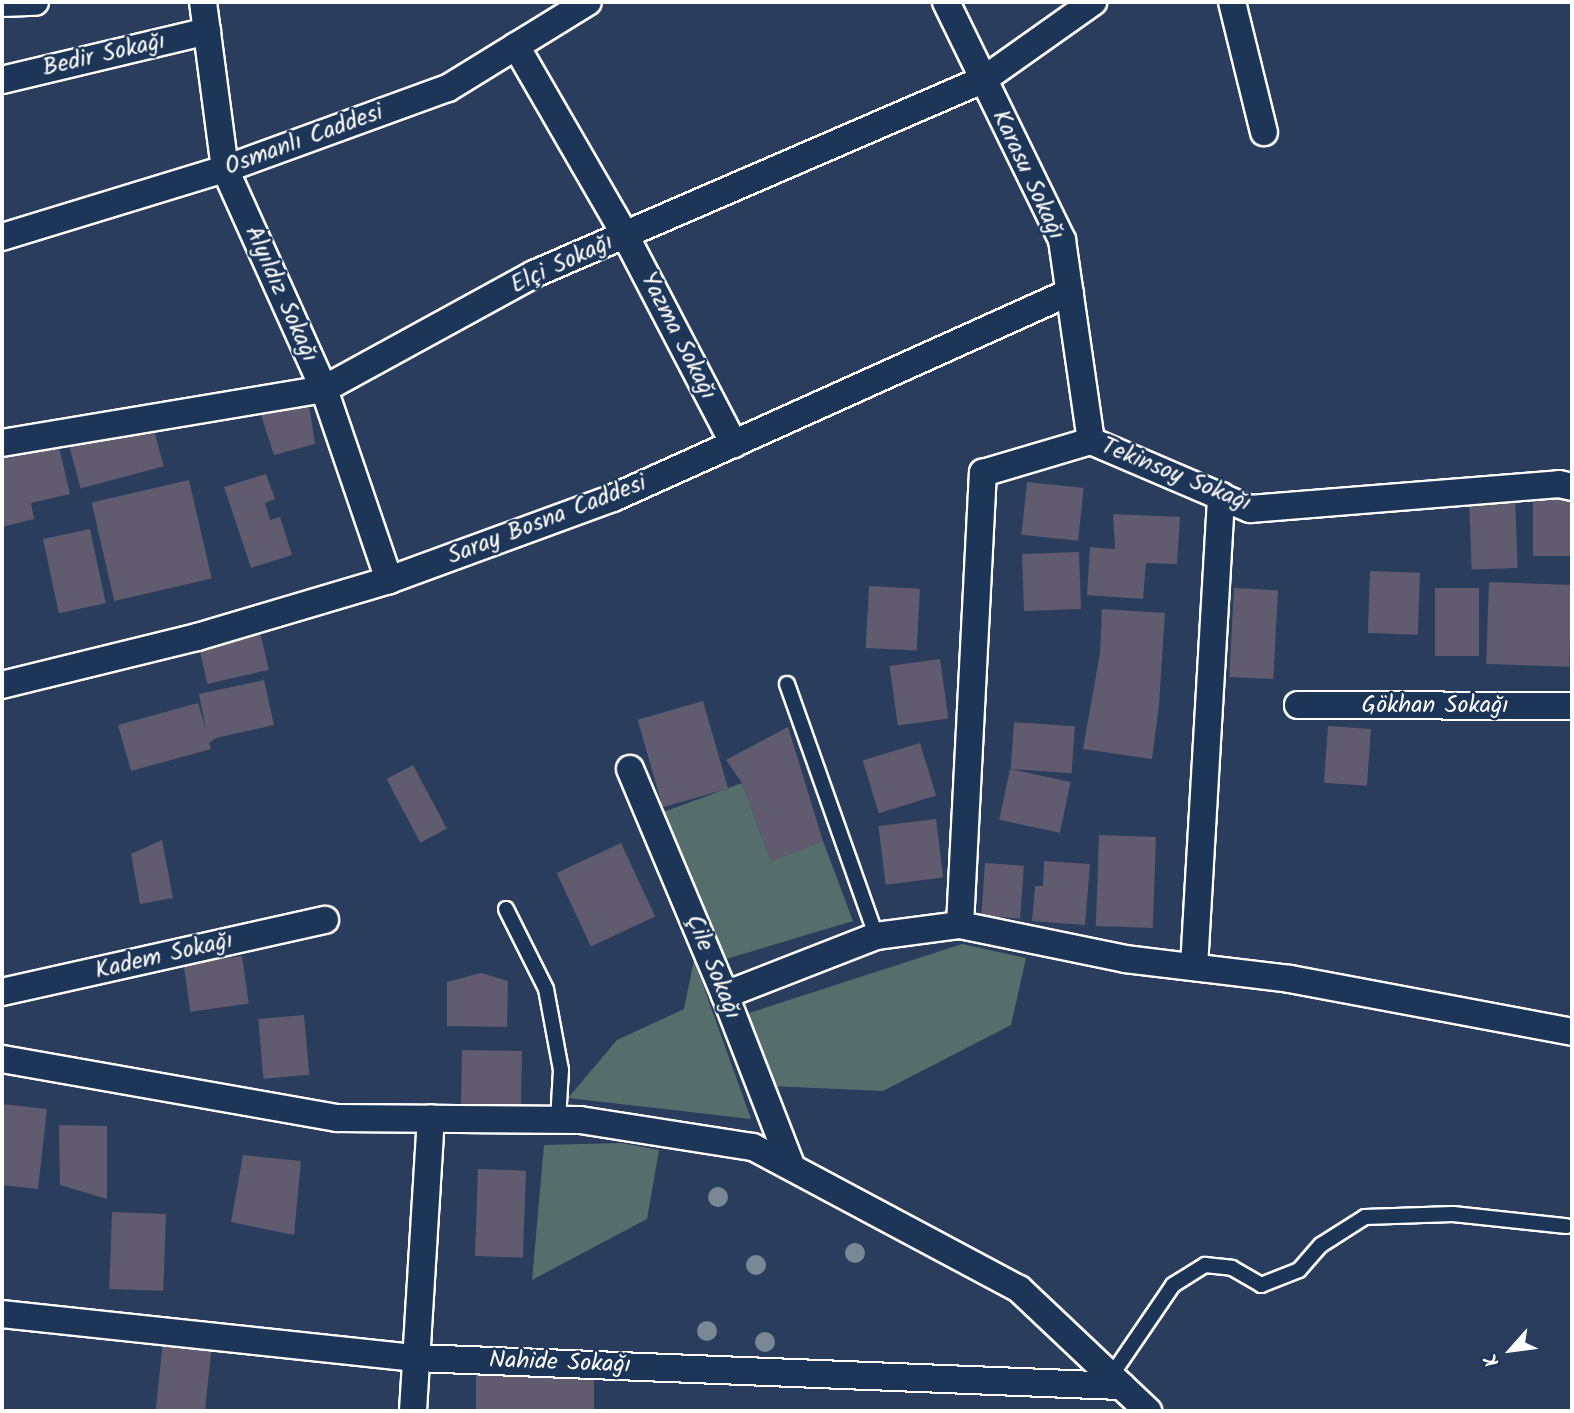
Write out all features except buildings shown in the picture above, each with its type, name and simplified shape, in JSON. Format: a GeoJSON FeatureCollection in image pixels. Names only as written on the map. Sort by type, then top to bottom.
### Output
{"type":"FeatureCollection","features":[{"type":"Feature","properties":{"kind":"street"},"geometry":{"type":"LineString","coordinates":[[2,3],[35,2]]}},
{"type":"Feature","properties":{"kind":"street","name":"Alyıldız Sokağı"},"geometry":{"type":"LineString","coordinates":[[203,2],[225,169],[324,389],[389,580]]}},
{"type":"Feature","properties":{"kind":"street","name":"Osmanlı Caddesi"},"geometry":{"type":"LineString","coordinates":[[2,237],[225,169],[448,88],[588,2]]}},
{"type":"Feature","properties":{"kind":"street","name":"Karasu Sokağı"},"geometry":{"type":"LineString","coordinates":[[946,2],[1062,240],[1091,441]]}},
{"type":"Feature","properties":{"kind":"street","name":"Elçi Sokağı"},"geometry":{"type":"LineString","coordinates":[[2,443],[324,389],[534,274],[983,80],[1093,2]]}},
{"type":"Feature","properties":{"kind":"street"},"geometry":{"type":"LineString","coordinates":[[1232,2],[1264,132]]}},
{"type":"Feature","properties":{"kind":"street","name":"Bedir Sokağı"},"geometry":{"type":"LineString","coordinates":[[2,80],[207,31]]}},
{"type":"Feature","properties":{"kind":"street","name":"Yazma Sokağı"},"geometry":{"type":"LineString","coordinates":[[516,46],[625,234],[734,444]]}},
{"type":"Feature","properties":{"kind":"street","name":"Saray Bosna Caddesi"},"geometry":{"type":"LineString","coordinates":[[2,685],[197,637],[389,580],[613,498],[1070,292]]}},
{"type":"Feature","properties":{"kind":"street","name":"Tekinsoy Sokağı"},"geometry":{"type":"LineString","coordinates":[[960,925],[983,473],[1091,441],[1250,509],[1559,484],[1572,487]]}},
{"type":"Feature","properties":{"kind":"street"},"geometry":{"type":"LineString","coordinates":[[1194,967],[1221,496]]}},
{"type":"Feature","properties":{"kind":"street","name":"Gökhan Sokağı"},"geometry":{"type":"LineString","coordinates":[[1298,705],[1572,706]]}},
{"type":"Feature","properties":{"kind":"street","name":"Çile Sokağı"},"geometry":{"type":"LineString","coordinates":[[630,769],[725,995],[791,1165]]}},
{"type":"Feature","properties":{"kind":"street","name":"Kadem Sokağı"},"geometry":{"type":"LineString","coordinates":[[2,992],[325,920]]}},
{"type":"Feature","properties":{"kind":"street"},"geometry":{"type":"LineString","coordinates":[[725,995],[876,936],[960,925],[1125,959],[1290,979],[1572,1032]]}},
{"type":"Feature","properties":{"kind":"street"},"geometry":{"type":"LineString","coordinates":[[2,1059],[338,1118],[580,1120],[753,1147],[1019,1289],[1148,1411]]}},
{"type":"Feature","properties":{"kind":"street"},"geometry":{"type":"LineString","coordinates":[[413,1411],[431,1119]]}},
{"type":"Feature","properties":{"kind":"street","name":"Nahide Sokağı"},"geometry":{"type":"LineString","coordinates":[[2,1314],[417,1358],[1116,1381]]}},
{"type":"Feature","properties":{"kind":"lane"},"geometry":{"type":"LineString","coordinates":[[787,684],[876,936]]}},
{"type":"Feature","properties":{"kind":"lane"},"geometry":{"type":"LineString","coordinates":[[506,909],[546,989],[561,1070],[558,1120]]}},
{"type":"Feature","properties":{"kind":"lane"},"geometry":{"type":"LineString","coordinates":[[1116,1381],[1173,1285],[1205,1265],[1232,1268],[1261,1285],[1299,1270],[1321,1245],[1364,1217],[1453,1214],[1566,1226]]}},
{"type":"Feature","properties":{"kind":"green space"},"geometry":{"type":"Polygon","coordinates":[[[742,783],[771,861],[823,841],[853,921],[716,962],[658,814],[742,783]]]}},
{"type":"Feature","properties":{"kind":"green space"},"geometry":{"type":"Polygon","coordinates":[[[962,944],[1026,958],[1011,1025],[883,1091],[770,1086],[746,1014],[962,944]]]}},
{"type":"Feature","properties":{"kind":"green space"},"geometry":{"type":"Polygon","coordinates":[[[694,960],[751,1119],[568,1098],[617,1040],[684,1009],[694,960]]]}},
{"type":"Feature","properties":{"kind":"green space"},"geometry":{"type":"Polygon","coordinates":[[[621,1143],[659,1150],[647,1219],[532,1280],[544,1145],[621,1143]]]}}]}
